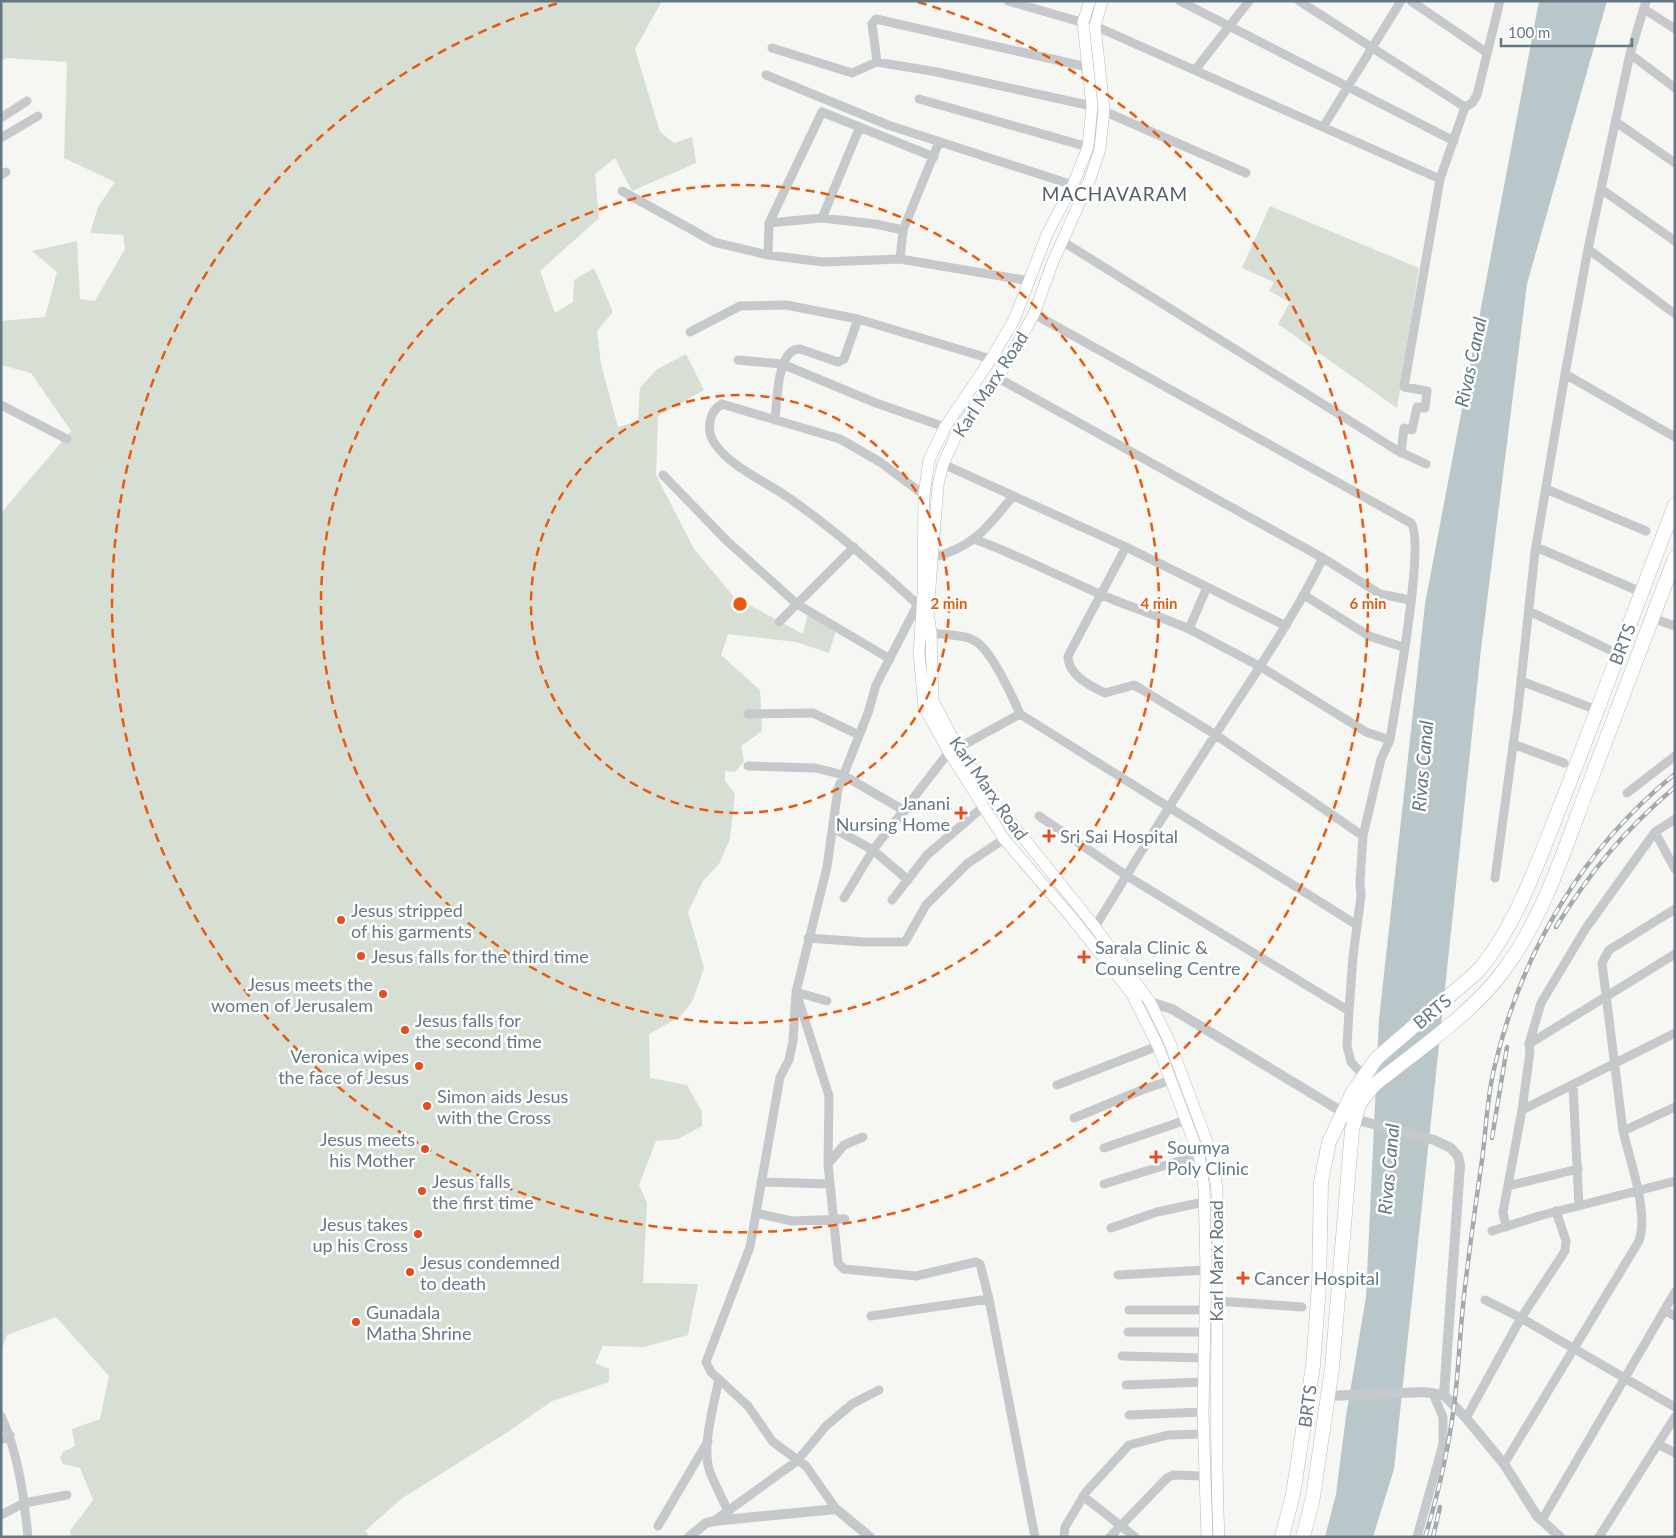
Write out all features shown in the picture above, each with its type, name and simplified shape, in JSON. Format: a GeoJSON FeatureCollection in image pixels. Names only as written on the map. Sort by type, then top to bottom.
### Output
{"type":"FeatureCollection","features":[{"type":"Feature","properties":{"kind":"main road","name":"Karl Marx Road"},"geometry":{"type":"LineString","coordinates":[[1090,1],[1083,22],[1088,68],[1098,107],[1088,147],[1073,185],[1047,234],[1014,320],[991,359],[945,427],[929,460],[924,495],[919,599],[919,653],[924,707],[953,750],[1095,927],[1150,1002],[1170,1043],[1214,1164],[1217,1213],[1216,1477],[1219,1537]]}},
{"type":"Feature","properties":{"kind":"main road","name":"Karl Marx Road"},"geometry":{"type":"LineString","coordinates":[[1102,1],[1095,26],[1100,149],[1090,179],[1062,242],[1034,314],[998,378],[960,427],[944,464],[938,485],[928,612],[931,633],[933,701],[953,750],[983,807],[1004,839],[1072,918],[1132,994],[1158,1046],[1199,1155],[1204,1202],[1206,1270],[1203,1412],[1207,1537]]}},
{"type":"Feature","properties":{"kind":"main road","name":"BRTS"},"geometry":{"type":"LineString","coordinates":[[1303,1537],[1313,1497],[1328,1396],[1335,1341],[1349,1153],[1354,1119],[1359,1104],[1377,1058],[1464,984],[1489,958],[1515,911],[1551,828],[1675,505]]}},
{"type":"Feature","properties":{"kind":"main road","name":"BRTS"},"geometry":{"type":"LineString","coordinates":[[1369,1080],[1461,1014],[1485,993],[1505,969],[1529,927],[1549,884],[1675,558]]}},
{"type":"Feature","properties":{"kind":"main road","name":"BRTS"},"geometry":{"type":"LineString","coordinates":[[1282,1537],[1298,1469],[1316,1339],[1322,1172],[1329,1142],[1354,1119]]}},
{"type":"Feature","properties":{"kind":"street"},"geometry":{"type":"LineString","coordinates":[[1008,1],[1095,26],[1440,179]]}},
{"type":"Feature","properties":{"kind":"street"},"geometry":{"type":"LineString","coordinates":[[1180,1],[1346,88],[1454,141]]}},
{"type":"Feature","properties":{"kind":"street"},"geometry":{"type":"LineString","coordinates":[[1195,70],[1249,1]]}},
{"type":"Feature","properties":{"kind":"street"},"geometry":{"type":"LineString","coordinates":[[1299,1],[1465,108]]}},
{"type":"Feature","properties":{"kind":"street"},"geometry":{"type":"LineString","coordinates":[[1323,127],[1401,1]]}},
{"type":"Feature","properties":{"kind":"street"},"geometry":{"type":"LineString","coordinates":[[1411,1],[1486,52]]}},
{"type":"Feature","properties":{"kind":"street"},"geometry":{"type":"LineString","coordinates":[[1401,453],[1404,428],[1412,430],[1417,407],[1424,408],[1427,390],[1404,387],[1440,179],[1465,108],[1472,103],[1477,95],[1500,1]]}},
{"type":"Feature","properties":{"kind":"street"},"geometry":{"type":"LineString","coordinates":[[1495,878],[1521,681],[1536,547],[1588,249],[1630,54],[1645,5],[1675,29]]}},
{"type":"Feature","properties":{"kind":"street"},"geometry":{"type":"LineString","coordinates":[[877,62],[872,24],[876,19],[1088,68]]}},
{"type":"Feature","properties":{"kind":"street"},"geometry":{"type":"LineString","coordinates":[[772,48],[852,72],[877,62],[937,72],[1098,107],[1246,173]]}},
{"type":"Feature","properties":{"kind":"street"},"geometry":{"type":"LineString","coordinates":[[1630,54],[1675,88]]}},
{"type":"Feature","properties":{"kind":"street"},"geometry":{"type":"LineString","coordinates":[[766,75],[888,125],[1073,185]]}},
{"type":"Feature","properties":{"kind":"street"},"geometry":{"type":"LineString","coordinates":[[919,99],[1088,147]]}},
{"type":"Feature","properties":{"kind":"street"},"geometry":{"type":"LineString","coordinates":[[1,118],[27,101]]}},
{"type":"Feature","properties":{"kind":"street"},"geometry":{"type":"LineString","coordinates":[[768,255],[770,223],[822,112],[859,129],[934,157]]}},
{"type":"Feature","properties":{"kind":"street"},"geometry":{"type":"LineString","coordinates":[[1,138],[38,116]]}},
{"type":"Feature","properties":{"kind":"street"},"geometry":{"type":"LineString","coordinates":[[1616,122],[1675,163]]}},
{"type":"Feature","properties":{"kind":"street"},"geometry":{"type":"LineString","coordinates":[[822,218],[859,129]]}},
{"type":"Feature","properties":{"kind":"street"},"geometry":{"type":"LineString","coordinates":[[900,259],[903,230],[939,142]]}},
{"type":"Feature","properties":{"kind":"street"},"geometry":{"type":"LineString","coordinates":[[1602,189],[1675,241]]}},
{"type":"Feature","properties":{"kind":"street"},"geometry":{"type":"LineString","coordinates":[[622,191],[714,242],[768,255],[823,262],[900,259],[1030,281]]}},
{"type":"Feature","properties":{"kind":"street"},"geometry":{"type":"LineString","coordinates":[[770,223],[822,218],[903,230]]}},
{"type":"Feature","properties":{"kind":"street"},"geometry":{"type":"LineString","coordinates":[[1062,242],[1401,453],[1426,464]]}},
{"type":"Feature","properties":{"kind":"street"},"geometry":{"type":"LineString","coordinates":[[1588,249],[1675,314]]}},
{"type":"Feature","properties":{"kind":"street"},"geometry":{"type":"LineString","coordinates":[[690,332],[740,306],[786,305],[858,319],[991,359]]}},
{"type":"Feature","properties":{"kind":"street"},"geometry":{"type":"LineString","coordinates":[[1034,314],[1410,523],[1415,531],[1416,544],[1410,600],[1390,740],[1381,759],[1363,836],[1360,882],[1362,896],[1357,925],[1347,1046],[1351,1062],[1369,1080]]}},
{"type":"Feature","properties":{"kind":"street"},"geometry":{"type":"LineString","coordinates":[[775,420],[782,364],[789,352],[794,349],[838,362],[844,359],[858,319]]}},
{"type":"Feature","properties":{"kind":"street"},"geometry":{"type":"LineString","coordinates":[[738,360],[782,364],[876,403],[945,427]]}},
{"type":"Feature","properties":{"kind":"street"},"geometry":{"type":"LineString","coordinates":[[1565,374],[1675,437]]}},
{"type":"Feature","properties":{"kind":"street"},"geometry":{"type":"LineString","coordinates":[[998,378],[1323,558],[1380,594],[1410,600]]}},
{"type":"Feature","properties":{"kind":"street"},"geometry":{"type":"LineString","coordinates":[[919,599],[786,495],[744,469],[715,444],[709,430],[712,415],[716,408],[722,404],[840,439],[880,462],[924,495]]}},
{"type":"Feature","properties":{"kind":"street"},"geometry":{"type":"LineString","coordinates":[[1,405],[66,439]]}},
{"type":"Feature","properties":{"kind":"street"},"geometry":{"type":"LineString","coordinates":[[944,464],[1126,547],[1286,626]]}},
{"type":"Feature","properties":{"kind":"street"},"geometry":{"type":"LineString","coordinates":[[663,475],[727,541],[797,604],[890,659]]}},
{"type":"Feature","properties":{"kind":"street"},"geometry":{"type":"LineString","coordinates":[[1546,489],[1646,531]]}},
{"type":"Feature","properties":{"kind":"street"},"geometry":{"type":"LineString","coordinates":[[932,558],[955,552],[974,539],[1013,496]]}},
{"type":"Feature","properties":{"kind":"street"},"geometry":{"type":"LineString","coordinates":[[974,539],[1040,565],[1101,595],[1158,615],[1189,629],[1261,667],[1366,732],[1390,740]]}},
{"type":"Feature","properties":{"kind":"street"},"geometry":{"type":"LineString","coordinates":[[779,622],[854,547]]}},
{"type":"Feature","properties":{"kind":"street"},"geometry":{"type":"LineString","coordinates":[[1126,547],[1068,656],[1068,664],[1072,672],[1105,693],[1134,685],[1216,734],[1363,836]]}},
{"type":"Feature","properties":{"kind":"street"},"geometry":{"type":"LineString","coordinates":[[1536,547],[1641,592]]}},
{"type":"Feature","properties":{"kind":"street"},"geometry":{"type":"LineString","coordinates":[[1095,927],[1170,806],[1261,667],[1304,595],[1323,558]]}},
{"type":"Feature","properties":{"kind":"street"},"geometry":{"type":"LineString","coordinates":[[870,1537],[836,1509],[806,1466],[773,1442],[748,1406],[711,1372],[706,1362],[750,1248],[780,1077],[789,1060],[793,1041],[796,992],[827,867],[838,789],[860,735],[876,685],[919,599],[930,584]]}},
{"type":"Feature","properties":{"kind":"street"},"geometry":{"type":"LineString","coordinates":[[1189,629],[1207,587]]}},
{"type":"Feature","properties":{"kind":"street"},"geometry":{"type":"LineString","coordinates":[[1304,595],[1369,636],[1404,647]]}},
{"type":"Feature","properties":{"kind":"street"},"geometry":{"type":"LineString","coordinates":[[1529,611],[1618,654]]}},
{"type":"Feature","properties":{"kind":"street"},"geometry":{"type":"LineString","coordinates":[[1652,618],[1675,626]]}},
{"type":"Feature","properties":{"kind":"street"},"geometry":{"type":"LineString","coordinates":[[931,633],[969,639],[978,643],[1003,677],[1020,714],[1170,806],[1357,925]]}},
{"type":"Feature","properties":{"kind":"street"},"geometry":{"type":"LineString","coordinates":[[1521,681],[1597,710]]}},
{"type":"Feature","properties":{"kind":"street"},"geometry":{"type":"LineString","coordinates":[[748,714],[813,713],[860,735]]}},
{"type":"Feature","properties":{"kind":"street"},"geometry":{"type":"LineString","coordinates":[[844,898],[873,850],[953,750],[1020,714]]}},
{"type":"Feature","properties":{"kind":"street"},"geometry":{"type":"LineString","coordinates":[[1513,744],[1564,763]]}},
{"type":"Feature","properties":{"kind":"street"},"geometry":{"type":"LineString","coordinates":[[1628,793],[1675,756]]}},
{"type":"Feature","properties":{"kind":"street"},"geometry":{"type":"LineString","coordinates":[[748,766],[816,768],[843,775],[905,811]]}},
{"type":"Feature","properties":{"kind":"street"},"geometry":{"type":"LineString","coordinates":[[892,900],[927,855],[983,807]]}},
{"type":"Feature","properties":{"kind":"street"},"geometry":{"type":"LineString","coordinates":[[1040,816],[1127,876],[1349,1011]]}},
{"type":"Feature","properties":{"kind":"street"},"geometry":{"type":"LineString","coordinates":[[1506,1227],[1503,1212],[1522,1110],[1530,1052],[1529,1044],[1541,1003],[1586,928],[1655,832],[1675,818]]}},
{"type":"Feature","properties":{"kind":"street"},"geometry":{"type":"LineString","coordinates":[[833,828],[873,850],[908,880]]}},
{"type":"Feature","properties":{"kind":"street"},"geometry":{"type":"LineString","coordinates":[[1655,832],[1675,869]]}},
{"type":"Feature","properties":{"kind":"street"},"geometry":{"type":"LineString","coordinates":[[808,938],[864,942],[905,942],[926,905],[968,863],[1004,839]]}},
{"type":"Feature","properties":{"kind":"street"},"geometry":{"type":"LineString","coordinates":[[1504,1464],[1575,1349],[1639,1241],[1643,1231],[1637,1192],[1623,1131],[1602,963],[1610,950],[1675,908]]}},
{"type":"Feature","properties":{"kind":"street"},"geometry":{"type":"LineString","coordinates":[[1529,1044],[1675,954]]}},
{"type":"Feature","properties":{"kind":"street"},"geometry":{"type":"LineString","coordinates":[[796,992],[827,1001]]}},
{"type":"Feature","properties":{"kind":"street"},"geometry":{"type":"LineString","coordinates":[[796,992],[829,1096],[828,1164],[832,1220],[838,1263],[844,1269],[916,1276],[976,1262],[982,1268],[990,1299],[1035,1537]]}},
{"type":"Feature","properties":{"kind":"street"},"geometry":{"type":"LineString","coordinates":[[1150,1002],[1172,1009],[1354,1119],[1434,1140],[1451,1148],[1458,1156],[1460,1166],[1434,1394],[1443,1417],[1444,1444],[1417,1537]]}},
{"type":"Feature","properties":{"kind":"street"},"geometry":{"type":"LineString","coordinates":[[1522,1110],[1675,1033]]}},
{"type":"Feature","properties":{"kind":"street"},"geometry":{"type":"LineString","coordinates":[[1057,1085],[1158,1046]]}},
{"type":"Feature","properties":{"kind":"street"},"geometry":{"type":"LineString","coordinates":[[1074,1118],[1171,1080]]}},
{"type":"Feature","properties":{"kind":"street"},"geometry":{"type":"LineString","coordinates":[[1573,1085],[1579,1206]]}},
{"type":"Feature","properties":{"kind":"street"},"geometry":{"type":"LineString","coordinates":[[1623,1131],[1675,1107]]}},
{"type":"Feature","properties":{"kind":"street"},"geometry":{"type":"LineString","coordinates":[[1104,1148],[1186,1120]]}},
{"type":"Feature","properties":{"kind":"street"},"geometry":{"type":"LineString","coordinates":[[828,1164],[844,1145],[863,1137]]}},
{"type":"Feature","properties":{"kind":"street"},"geometry":{"type":"LineString","coordinates":[[1104,1184],[1199,1155]]}},
{"type":"Feature","properties":{"kind":"street"},"geometry":{"type":"LineString","coordinates":[[1508,1186],[1578,1168]]}},
{"type":"Feature","properties":{"kind":"street"},"geometry":{"type":"LineString","coordinates":[[1492,1231],[1556,1211],[1675,1181]]}},
{"type":"Feature","properties":{"kind":"street"},"geometry":{"type":"LineString","coordinates":[[761,1182],[830,1184]]}},
{"type":"Feature","properties":{"kind":"street"},"geometry":{"type":"LineString","coordinates":[[1111,1228],[1157,1212],[1204,1202]]}},
{"type":"Feature","properties":{"kind":"street"},"geometry":{"type":"LineString","coordinates":[[1466,1418],[1520,1318],[1565,1251],[1566,1241],[1556,1211]]}},
{"type":"Feature","properties":{"kind":"street"},"geometry":{"type":"LineString","coordinates":[[756,1213],[792,1221],[845,1219]]}},
{"type":"Feature","properties":{"kind":"street"},"geometry":{"type":"LineString","coordinates":[[1118,1274],[1206,1270]]}},
{"type":"Feature","properties":{"kind":"street"},"geometry":{"type":"LineString","coordinates":[[1542,1520],[1675,1292]]}},
{"type":"Feature","properties":{"kind":"street"},"geometry":{"type":"LineString","coordinates":[[871,1316],[990,1299]]}},
{"type":"Feature","properties":{"kind":"street"},"geometry":{"type":"LineString","coordinates":[[1485,1300],[1675,1407]]}},
{"type":"Feature","properties":{"kind":"street"},"geometry":{"type":"LineString","coordinates":[[1217,1301],[1302,1307]]}},
{"type":"Feature","properties":{"kind":"street"},"geometry":{"type":"LineString","coordinates":[[1129,1310],[1206,1310]]}},
{"type":"Feature","properties":{"kind":"street"},"geometry":{"type":"LineString","coordinates":[[1664,1310],[1675,1316]]}},
{"type":"Feature","properties":{"kind":"street"},"geometry":{"type":"LineString","coordinates":[[1128,1332],[1204,1332]]}},
{"type":"Feature","properties":{"kind":"street"},"geometry":{"type":"LineString","coordinates":[[1122,1356],[1204,1358]]}},
{"type":"Feature","properties":{"kind":"street"},"geometry":{"type":"LineString","coordinates":[[719,1380],[708,1441],[709,1471],[728,1511]]}},
{"type":"Feature","properties":{"kind":"street"},"geometry":{"type":"LineString","coordinates":[[1126,1385],[1204,1382]]}},
{"type":"Feature","properties":{"kind":"street"},"geometry":{"type":"LineString","coordinates":[[714,1521],[797,1461],[826,1426],[852,1404],[879,1390]]}},
{"type":"Feature","properties":{"kind":"street"},"geometry":{"type":"LineString","coordinates":[[1328,1396],[1434,1394],[1466,1418],[1504,1464],[1542,1520],[1560,1537]]}},
{"type":"Feature","properties":{"kind":"street"},"geometry":{"type":"LineString","coordinates":[[1128,1415],[1203,1412]]}},
{"type":"Feature","properties":{"kind":"street"},"geometry":{"type":"LineString","coordinates":[[1,1416],[10,1435],[24,1503],[28,1537]]}},
{"type":"Feature","properties":{"kind":"street"},"geometry":{"type":"LineString","coordinates":[[1599,1537],[1675,1417]]}},
{"type":"Feature","properties":{"kind":"street"},"geometry":{"type":"LineString","coordinates":[[1064,1537],[1065,1527],[1083,1496],[1128,1445],[1168,1434],[1204,1434]]}},
{"type":"Feature","properties":{"kind":"street"},"geometry":{"type":"LineString","coordinates":[[1,1440],[10,1435]]}},
{"type":"Feature","properties":{"kind":"street"},"geometry":{"type":"LineString","coordinates":[[658,1526],[708,1441]]}},
{"type":"Feature","properties":{"kind":"street"},"geometry":{"type":"LineString","coordinates":[[1658,1444],[1675,1454]]}},
{"type":"Feature","properties":{"kind":"street"},"geometry":{"type":"LineString","coordinates":[[1110,1537],[1167,1478],[1173,1475],[1204,1476]]}},
{"type":"Feature","properties":{"kind":"street"},"geometry":{"type":"LineString","coordinates":[[1,1515],[24,1503],[68,1495]]}},
{"type":"Feature","properties":{"kind":"street"},"geometry":{"type":"LineString","coordinates":[[1083,1496],[1135,1537]]}},
{"type":"Feature","properties":{"kind":"street"},"geometry":{"type":"LineString","coordinates":[[689,1537],[706,1523],[714,1521],[836,1509]]}},
{"type":"Feature","properties":{"kind":"shaded area"},"geometry":{"type":"Polygon","coordinates":[[[1,1],[662,1],[635,49],[660,132],[674,143],[692,137],[696,163],[632,191],[615,158],[595,174],[599,218],[540,271],[555,313],[573,302],[574,280],[594,268],[613,312],[597,331],[601,364],[618,427],[638,421],[640,388],[656,370],[686,354],[704,390],[658,416],[656,475],[694,549],[734,597],[803,634],[808,613],[837,628],[829,653],[796,642],[728,634],[721,655],[760,690],[762,731],[741,746],[744,762],[735,772],[725,771],[725,781],[735,794],[730,839],[719,864],[703,881],[688,912],[704,968],[693,1000],[681,1016],[649,1034],[650,1078],[687,1085],[702,1112],[702,1126],[678,1139],[656,1141],[639,1185],[647,1203],[643,1283],[698,1284],[688,1335],[644,1347],[603,1346],[595,1363],[609,1369],[609,1382],[552,1401],[509,1431],[401,1499],[365,1531],[370,1537],[71,1537],[70,1531],[93,1500],[80,1468],[63,1464],[60,1458],[63,1452],[75,1446],[72,1429],[100,1419],[109,1376],[56,1317],[7,1335],[1,1351],[1,513],[71,431],[31,373],[1,365],[1,321],[45,317],[57,272],[32,251],[77,241],[80,299],[95,301],[125,249],[123,235],[90,233],[98,207],[115,182],[64,158],[67,62],[7,58],[1,61],[1,1]]]}},
{"type":"Feature","properties":{"kind":"shaded area"},"geometry":{"type":"Polygon","coordinates":[[[1270,206],[1419,268],[1397,408],[1278,324],[1290,302],[1269,291],[1274,282],[1242,268],[1270,206]]]}},
{"type":"Feature","properties":{"kind":"water","name":"Rivas Canal"},"geometry":{"type":"Polygon","coordinates":[[[1539,1],[1607,1],[1527,284],[1481,649],[1394,1469],[1373,1537],[1325,1537],[1336,1494],[1346,1416],[1366,1297],[1379,1019],[1425,604],[1539,1]]]}},
{"type":"Feature","properties":{"kind":"railway"},"geometry":{"type":"LineString","coordinates":[[1425,1537],[1442,1473],[1452,1423],[1465,1287],[1488,1103],[1494,1069],[1506,1026],[1539,944],[1560,906],[1584,870],[1611,835],[1642,803],[1675,774]]}},
{"type":"Feature","properties":{"kind":"railway"},"geometry":{"type":"LineString","coordinates":[[1556,927],[1582,887],[1610,852],[1675,787]]}},
{"type":"Feature","properties":{"kind":"railway"},"geometry":{"type":"LineString","coordinates":[[1492,1138],[1507,1047]]}},
{"type":"Feature","properties":{"kind":"railway"},"geometry":{"type":"LineString","coordinates":[[1433,1537],[1440,1507]]}},
{"type":"Feature","properties":{"kind":"place","name":"Janani Nursing Home"},"geometry":{"type":"Point","coordinates":[961,813]}},
{"type":"Feature","properties":{"kind":"place","name":"Sri Sai Hospital"},"geometry":{"type":"Point","coordinates":[1049,836]}},
{"type":"Feature","properties":{"kind":"place","name":"Jesus stripped of his garments"},"geometry":{"type":"Point","coordinates":[341,920]}},
{"type":"Feature","properties":{"kind":"place","name":"Jesus falls for the third time"},"geometry":{"type":"Point","coordinates":[361,956]}},
{"type":"Feature","properties":{"kind":"place","name":"Sarala Clinic & Counseling Centre"},"geometry":{"type":"Point","coordinates":[1084,957]}},
{"type":"Feature","properties":{"kind":"place","name":"Jesus meets the women of Jerusalem"},"geometry":{"type":"Point","coordinates":[383,994]}},
{"type":"Feature","properties":{"kind":"place","name":"Jesus falls for the second time"},"geometry":{"type":"Point","coordinates":[405,1030]}},
{"type":"Feature","properties":{"kind":"place","name":"Veronica wipes the face of Jesus"},"geometry":{"type":"Point","coordinates":[419,1066]}},
{"type":"Feature","properties":{"kind":"place","name":"Simon aids Jesus with the Cross"},"geometry":{"type":"Point","coordinates":[427,1106]}},
{"type":"Feature","properties":{"kind":"place","name":"Jesus meets his Mother"},"geometry":{"type":"Point","coordinates":[425,1149]}},
{"type":"Feature","properties":{"kind":"place","name":"Soumya Poly Clinic"},"geometry":{"type":"Point","coordinates":[1156,1157]}},
{"type":"Feature","properties":{"kind":"place","name":"Jesus falls the first time"},"geometry":{"type":"Point","coordinates":[422,1191]}},
{"type":"Feature","properties":{"kind":"place","name":"Jesus takes up his Cross"},"geometry":{"type":"Point","coordinates":[418,1234]}},
{"type":"Feature","properties":{"kind":"place","name":"Jesus condemned to death"},"geometry":{"type":"Point","coordinates":[410,1272]}},
{"type":"Feature","properties":{"kind":"place","name":"Cancer Hospital"},"geometry":{"type":"Point","coordinates":[1243,1278]}},
{"type":"Feature","properties":{"kind":"place","name":"Gunadala Matha Shrine"},"geometry":{"type":"Point","coordinates":[356,1322]}},
{"type":"Feature","properties":{"kind":"district","name":"MACHAVARAM"},"geometry":{"type":"Point","coordinates":[1115,193]}}]}
